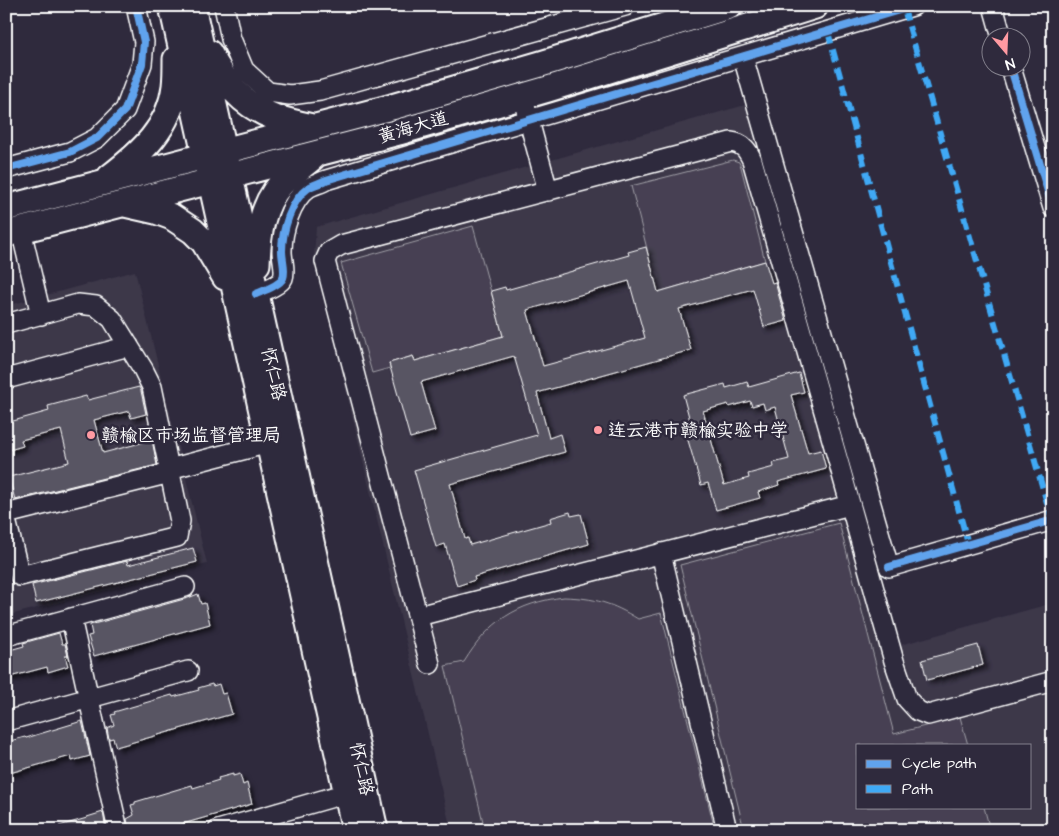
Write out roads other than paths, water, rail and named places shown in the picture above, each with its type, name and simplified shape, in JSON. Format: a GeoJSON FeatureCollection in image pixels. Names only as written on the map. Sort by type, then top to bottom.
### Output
{"type":"FeatureCollection","features":[{"type":"Feature","properties":{"kind":"main road","name":"怀仁路"},"geometry":{"type":"LineString","coordinates":[[172,6],[189,22],[220,178],[247,297],[375,830]]}},
{"type":"Feature","properties":{"kind":"main road","name":"黄海大道"},"geometry":{"type":"LineString","coordinates":[[14,232],[399,132],[815,6]]}},
{"type":"Feature","properties":{"kind":"main road","name":"黄海大道"},"geometry":{"type":"LineString","coordinates":[[6,208],[392,107],[541,64],[720,8]]}},
{"type":"Feature","properties":{"kind":"main road"},"geometry":{"type":"LineString","coordinates":[[189,22],[230,86],[244,100],[261,112],[276,118],[314,128]]}},
{"type":"Feature","properties":{"kind":"main road"},"geometry":{"type":"LineString","coordinates":[[102,183],[139,153],[156,133],[168,113],[189,22]]}},
{"type":"Feature","properties":{"kind":"main road"},"geometry":{"type":"LineString","coordinates":[[247,297],[262,220],[270,200],[281,184],[319,153]]}},
{"type":"Feature","properties":{"kind":"main road"},"geometry":{"type":"LineString","coordinates":[[123,203],[172,217],[193,231],[204,242],[221,270],[247,297]]}},
{"type":"Feature","properties":{"kind":"main road","name":"怀仁路"},"geometry":{"type":"LineString","coordinates":[[247,297],[269,443],[355,830]]}},
{"type":"Feature","properties":{"kind":"street"},"geometry":{"type":"LineString","coordinates":[[6,169],[70,152],[97,138],[125,110],[142,64],[144,42],[136,6]]}},
{"type":"Feature","properties":{"kind":"street"},"geometry":{"type":"LineString","coordinates":[[224,6],[231,39],[244,70],[268,92],[290,95],[320,90],[625,6]]}},
{"type":"Feature","properties":{"kind":"street"},"geometry":{"type":"LineString","coordinates":[[247,297],[278,284],[282,279],[284,270],[282,250],[286,225],[294,205],[308,188],[326,180],[913,6]]}},
{"type":"Feature","properties":{"kind":"street"},"geometry":{"type":"LineString","coordinates":[[993,6],[999,28]]}},
{"type":"Feature","properties":{"kind":"street"},"geometry":{"type":"LineString","coordinates":[[743,57],[889,567],[1053,520]]}},
{"type":"Feature","properties":{"kind":"street"},"geometry":{"type":"LineString","coordinates":[[1014,78],[1053,208]]}},
{"type":"Feature","properties":{"kind":"street"},"geometry":{"type":"LineString","coordinates":[[522,96],[548,190]]}},
{"type":"Feature","properties":{"kind":"street"},"geometry":{"type":"LineString","coordinates":[[430,664],[325,261],[329,252],[341,245],[731,142],[737,143],[747,150],[752,160],[894,661],[907,699],[918,711],[928,715],[1053,682]]}},
{"type":"Feature","properties":{"kind":"street"},"geometry":{"type":"LineString","coordinates":[[14,232],[41,315]]}},
{"type":"Feature","properties":{"kind":"street"},"geometry":{"type":"LineString","coordinates":[[6,324],[78,304],[96,306],[112,319],[144,369],[152,387],[180,521],[177,536],[20,576],[6,520]]}},
{"type":"Feature","properties":{"kind":"street"},"geometry":{"type":"LineString","coordinates":[[6,379],[130,346]]}},
{"type":"Feature","properties":{"kind":"street"},"geometry":{"type":"LineString","coordinates":[[6,514],[269,443]]}},
{"type":"Feature","properties":{"kind":"street"},"geometry":{"type":"LineString","coordinates":[[418,616],[850,505]]}},
{"type":"Feature","properties":{"kind":"street"},"geometry":{"type":"LineString","coordinates":[[661,553],[727,830]]}},
{"type":"Feature","properties":{"kind":"street"},"geometry":{"type":"LineString","coordinates":[[6,636],[185,587]]}},
{"type":"Feature","properties":{"kind":"street"},"geometry":{"type":"LineString","coordinates":[[71,618],[118,830]]}},
{"type":"Feature","properties":{"kind":"street"},"geometry":{"type":"LineString","coordinates":[[6,721],[188,671]]}},
{"type":"Feature","properties":{"kind":"street"},"geometry":{"type":"LineString","coordinates":[[218,830],[244,826],[347,793]]}},
{"type":"Feature","properties":{"kind":"place","name":"连云港市赣榆实验中学"},"geometry":{"type":"Point","coordinates":[598,430]}},
{"type":"Feature","properties":{"kind":"place","name":"赣榆区市场监督管理局"},"geometry":{"type":"Point","coordinates":[91,435]}}]}
